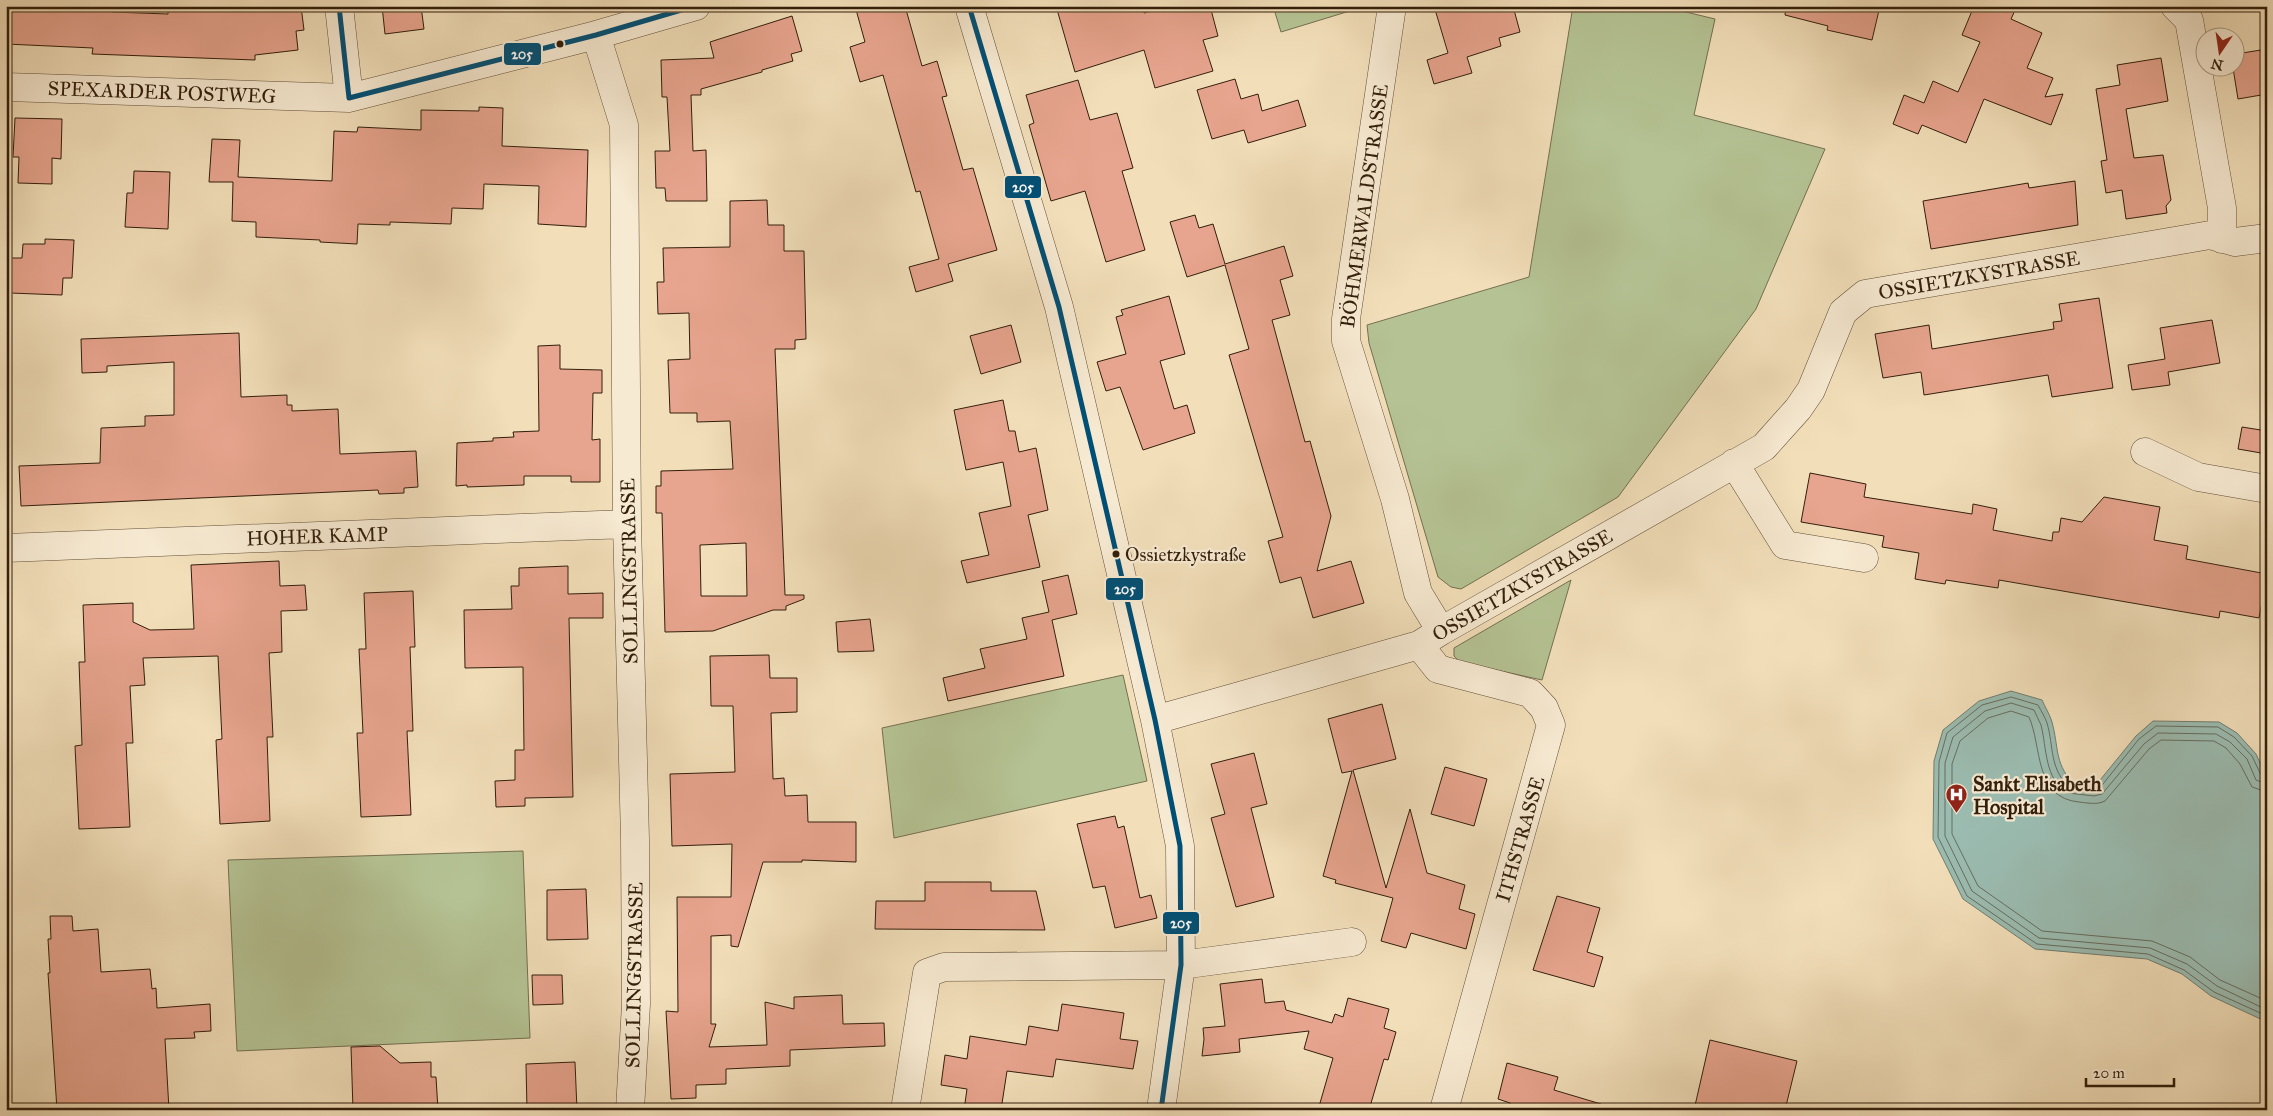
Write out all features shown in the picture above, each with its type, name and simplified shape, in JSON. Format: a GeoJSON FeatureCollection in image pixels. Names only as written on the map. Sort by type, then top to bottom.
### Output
{"type":"FeatureCollection","features":[{"type":"Feature","properties":{"kind":"street"},"geometry":{"type":"LineString","coordinates":[[339,6],[349,98]]}},
{"type":"Feature","properties":{"kind":"street","name":"SPEXARDER POSTWEG"},"geometry":{"type":"LineString","coordinates":[[6,87],[349,98],[596,35],[696,6]]}},
{"type":"Feature","properties":{"kind":"street"},"geometry":{"type":"LineString","coordinates":[[969,6],[1059,307],[1155,720],[1180,846],[1182,965],[1161,1110]]}},
{"type":"Feature","properties":{"kind":"street","name":"BÖHMERWALDSTRASSE"},"geometry":{"type":"LineString","coordinates":[[1392,6],[1348,300],[1346,341],[1395,499],[1430,638]]}},
{"type":"Feature","properties":{"kind":"street"},"geometry":{"type":"LineString","coordinates":[[2175,6],[2189,20],[2222,208],[2222,239]]}},
{"type":"Feature","properties":{"kind":"street","name":"SOLLINGSTRASSE"},"geometry":{"type":"LineString","coordinates":[[596,35],[624,125],[627,524],[635,829],[636,994],[630,1110]]}},
{"type":"Feature","properties":{"kind":"street","name":"OSSIETZKYSTRASSE"},"geometry":{"type":"LineString","coordinates":[[1155,720],[1430,638],[1764,447],[1798,410],[1810,390],[1843,312],[1865,294],[2210,235],[2234,242],[2267,238]]}},
{"type":"Feature","properties":{"kind":"street"},"geometry":{"type":"LineString","coordinates":[[2145,452],[2198,477],[2267,489]]}},
{"type":"Feature","properties":{"kind":"street"},"geometry":{"type":"LineString","coordinates":[[1734,464],[1785,545],[1864,558]]}},
{"type":"Feature","properties":{"kind":"street","name":"HOHER KAMP"},"geometry":{"type":"LineString","coordinates":[[6,548],[627,524]]}},
{"type":"Feature","properties":{"kind":"street","name":"ITHSTRASSE"},"geometry":{"type":"LineString","coordinates":[[1430,638],[1438,669],[1530,693],[1544,708],[1552,725],[1444,1110]]}},
{"type":"Feature","properties":{"kind":"street"},"geometry":{"type":"LineString","coordinates":[[905,1110],[927,973],[944,967],[1182,965],[1352,942]]}},
{"type":"Feature","properties":{"kind":"green space"},"geometry":{"type":"Polygon","coordinates":[[[1273,6],[1366,6],[1281,32],[1273,6]]]}},
{"type":"Feature","properties":{"kind":"green space"},"geometry":{"type":"Polygon","coordinates":[[[1573,6],[1661,6],[1715,19],[1694,115],[1825,149],[1756,309],[1618,497],[1461,589],[1451,587],[1438,577],[1369,343],[1367,325],[1529,277],[1573,6]]]}},
{"type":"Feature","properties":{"kind":"green space"},"geometry":{"type":"Polygon","coordinates":[[[1571,580],[1542,680],[1460,662],[1454,656],[1454,648],[1571,580]]]}},
{"type":"Feature","properties":{"kind":"green space"},"geometry":{"type":"Polygon","coordinates":[[[1123,675],[1147,781],[894,838],[882,728],[1123,675]]]}},
{"type":"Feature","properties":{"kind":"green space"},"geometry":{"type":"Polygon","coordinates":[[[523,851],[530,1038],[237,1051],[228,860],[523,851]]]}},
{"type":"Feature","properties":{"kind":"water"},"geometry":{"type":"Polygon","coordinates":[[[2011,691],[2042,700],[2052,722],[2062,767],[2072,783],[2096,785],[2136,736],[2153,721],[2219,722],[2237,733],[2256,754],[2267,778],[2267,1022],[2211,996],[2182,974],[2147,959],[2035,949],[1963,899],[1933,839],[1934,761],[1943,730],[1979,701],[2011,691]]]}},
{"type":"Feature","properties":{"kind":"building"},"geometry":{"type":"Polygon","coordinates":[[[6,6],[112,6],[112,12],[168,14],[168,6],[301,6],[304,30],[296,31],[298,50],[255,55],[255,60],[92,54],[93,48],[6,44],[6,6]]]}},
{"type":"Feature","properties":{"kind":"building"},"geometry":{"type":"Polygon","coordinates":[[[382,6],[421,6],[424,29],[385,34],[382,6]]]}},
{"type":"Feature","properties":{"kind":"building"},"geometry":{"type":"Polygon","coordinates":[[[855,6],[905,6],[922,66],[937,61],[947,96],[942,97],[963,170],[973,168],[997,250],[948,264],[953,281],[916,292],[909,267],[939,259],[920,191],[916,192],[883,75],[860,82],[850,47],[865,42],[855,6]]]}},
{"type":"Feature","properties":{"kind":"building"},"geometry":{"type":"Polygon","coordinates":[[[1056,6],[1142,6],[1144,13],[1168,6],[1210,6],[1218,36],[1203,40],[1213,71],[1155,88],[1144,50],[1075,72],[1056,6]]]}},
{"type":"Feature","properties":{"kind":"building"},"geometry":{"type":"Polygon","coordinates":[[[1434,6],[1513,6],[1520,32],[1499,38],[1501,46],[1467,57],[1472,73],[1434,84],[1427,60],[1448,53],[1434,6]]]}},
{"type":"Feature","properties":{"kind":"building"},"geometry":{"type":"Polygon","coordinates":[[[1786,6],[1880,6],[1872,40],[1827,30],[1828,26],[1785,15],[1786,6]]]}},
{"type":"Feature","properties":{"kind":"building"},"geometry":{"type":"Polygon","coordinates":[[[1974,6],[2017,6],[2011,19],[2042,33],[2027,68],[2053,78],[2045,97],[2063,94],[2051,125],[1984,99],[1966,143],[1922,125],[1918,134],[1893,124],[1904,95],[1924,103],[1933,81],[1958,92],[1980,42],[1962,35],[1974,6]]]}},
{"type":"Feature","properties":{"kind":"building"},"geometry":{"type":"Polygon","coordinates":[[[792,16],[802,51],[791,54],[793,61],[701,89],[701,95],[691,95],[693,151],[706,150],[707,201],[666,201],[665,188],[656,188],[655,151],[670,151],[667,97],[662,97],[661,60],[714,58],[710,42],[792,16]]]}},
{"type":"Feature","properties":{"kind":"building"},"geometry":{"type":"Polygon","coordinates":[[[2267,49],[2267,94],[2238,99],[2235,78],[2246,78],[2246,52],[2267,49]]]}},
{"type":"Feature","properties":{"kind":"building"},"geometry":{"type":"Polygon","coordinates":[[[2161,58],[2168,101],[2126,109],[2134,158],[2163,155],[2171,200],[2166,206],[2167,213],[2126,219],[2122,190],[2106,193],[2101,161],[2107,160],[2096,89],[2120,85],[2117,65],[2161,58]]]}},
{"type":"Feature","properties":{"kind":"building"},"geometry":{"type":"Polygon","coordinates":[[[1235,79],[1241,99],[1258,94],[1262,111],[1298,100],[1306,126],[1248,143],[1244,130],[1212,139],[1197,90],[1235,79]]]}},
{"type":"Feature","properties":{"kind":"building"},"geometry":{"type":"Polygon","coordinates":[[[1078,80],[1090,120],[1117,113],[1133,168],[1122,171],[1145,250],[1106,262],[1085,191],[1051,201],[1029,125],[1034,123],[1026,95],[1078,80]]]}},
{"type":"Feature","properties":{"kind":"building"},"geometry":{"type":"Polygon","coordinates":[[[479,107],[503,108],[502,146],[588,150],[586,227],[538,224],[539,186],[484,184],[483,209],[452,208],[451,224],[390,222],[390,225],[358,224],[357,244],[256,237],[256,222],[232,221],[233,182],[209,182],[212,139],[240,140],[238,177],[332,181],[334,131],[357,132],[358,127],[421,130],[421,110],[479,111],[479,107]]]}},
{"type":"Feature","properties":{"kind":"building"},"geometry":{"type":"Polygon","coordinates":[[[15,118],[62,119],[61,159],[52,158],[52,184],[18,183],[19,157],[13,157],[15,118]]]}},
{"type":"Feature","properties":{"kind":"building"},"geometry":{"type":"Polygon","coordinates":[[[134,171],[170,172],[168,229],[125,227],[127,193],[133,193],[134,171]]]}},
{"type":"Feature","properties":{"kind":"building"},"geometry":{"type":"Polygon","coordinates":[[[2075,181],[2078,225],[1931,249],[1923,201],[2028,183],[2029,188],[2075,181]]]}},
{"type":"Feature","properties":{"kind":"building"},"geometry":{"type":"Polygon","coordinates":[[[767,200],[768,225],[784,225],[784,251],[804,251],[806,339],[795,340],[795,349],[775,349],[785,595],[804,595],[804,599],[786,606],[786,610],[773,610],[713,631],[665,632],[662,513],[656,513],[656,486],[661,486],[661,471],[733,469],[730,421],[697,422],[697,413],[670,413],[668,360],[690,359],[689,313],[658,314],[657,282],[664,282],[663,248],[730,247],[730,201],[767,200]],[[746,543],[700,545],[701,596],[747,596],[746,543]]]}},
{"type":"Feature","properties":{"kind":"building"},"geometry":{"type":"Polygon","coordinates":[[[1195,215],[1199,228],[1213,224],[1225,264],[1284,246],[1293,276],[1280,280],[1290,315],[1272,320],[1305,442],[1310,441],[1331,516],[1317,571],[1351,561],[1364,603],[1313,618],[1301,577],[1280,583],[1268,541],[1283,537],[1229,355],[1249,349],[1225,265],[1187,277],[1170,222],[1195,215]]]}},
{"type":"Feature","properties":{"kind":"building"},"geometry":{"type":"Polygon","coordinates":[[[45,239],[74,240],[72,278],[63,278],[62,295],[10,293],[11,258],[22,258],[23,244],[45,244],[45,239]]]}},
{"type":"Feature","properties":{"kind":"building"},"geometry":{"type":"Polygon","coordinates":[[[1169,296],[1185,354],[1160,361],[1174,409],[1187,405],[1195,433],[1143,450],[1120,387],[1106,391],[1097,362],[1126,354],[1116,317],[1123,315],[1121,310],[1169,296]]]}},
{"type":"Feature","properties":{"kind":"building"},"geometry":{"type":"Polygon","coordinates":[[[2099,298],[2113,388],[2052,397],[2048,375],[1924,395],[1921,372],[1883,378],[1875,334],[1929,325],[1932,349],[2054,329],[2053,322],[2062,321],[2059,304],[2099,298]]]}},
{"type":"Feature","properties":{"kind":"building"},"geometry":{"type":"Polygon","coordinates":[[[2212,320],[2220,363],[2168,372],[2170,385],[2132,390],[2128,365],[2165,359],[2160,328],[2212,320]]]}},
{"type":"Feature","properties":{"kind":"building"},"geometry":{"type":"Polygon","coordinates":[[[1011,325],[1021,362],[981,374],[970,336],[1011,325]]]}},
{"type":"Feature","properties":{"kind":"building"},"geometry":{"type":"Polygon","coordinates":[[[239,333],[241,397],[287,395],[287,405],[292,405],[292,411],[338,409],[340,454],[416,451],[418,487],[404,488],[404,493],[379,494],[378,490],[21,506],[19,466],[100,463],[101,428],[145,426],[145,416],[174,415],[174,362],[107,366],[107,372],[82,373],[81,339],[239,333]]]}},
{"type":"Feature","properties":{"kind":"building"},"geometry":{"type":"Polygon","coordinates":[[[560,345],[560,369],[602,370],[602,393],[593,393],[592,440],[600,439],[600,482],[571,482],[571,476],[524,476],[524,485],[456,486],[457,443],[493,441],[493,438],[514,437],[513,432],[539,431],[538,346],[560,345]]]}},
{"type":"Feature","properties":{"kind":"building"},"geometry":{"type":"Polygon","coordinates":[[[1003,400],[1009,431],[1015,431],[1019,452],[1036,448],[1048,510],[1028,515],[1040,567],[967,583],[961,561],[989,555],[979,513],[1011,506],[1003,462],[966,470],[954,410],[1003,400]]]}},
{"type":"Feature","properties":{"kind":"building"},"geometry":{"type":"Polygon","coordinates":[[[2242,427],[2267,431],[2267,454],[2238,449],[2242,427]]]}},
{"type":"Feature","properties":{"kind":"building"},"geometry":{"type":"Polygon","coordinates":[[[1810,473],[1866,484],[1864,497],[1972,514],[1973,504],[1997,509],[1993,530],[2052,541],[2053,532],[2059,532],[2061,518],[2082,522],[2104,497],[2160,507],[2154,540],[2188,546],[2186,559],[2267,574],[2259,618],[2220,611],[2219,618],[1999,580],[1998,588],[1946,580],[1945,584],[1915,579],[1919,553],[1882,547],[1884,536],[1801,522],[1810,473]]]}},
{"type":"Feature","properties":{"kind":"building"},"geometry":{"type":"Polygon","coordinates":[[[279,561],[280,586],[305,585],[307,610],[281,611],[282,652],[269,653],[273,737],[267,737],[270,821],[220,824],[216,740],[222,739],[218,656],[143,658],[145,685],[130,686],[133,743],[126,743],[130,827],[79,829],[75,746],[82,745],[79,662],[85,662],[83,605],[133,603],[133,622],[150,630],[194,629],[191,565],[279,561]]]}},
{"type":"Feature","properties":{"kind":"building"},"geometry":{"type":"Polygon","coordinates":[[[568,566],[568,594],[603,593],[603,618],[569,618],[573,797],[525,798],[525,806],[496,807],[495,781],[515,780],[515,750],[524,750],[523,667],[465,668],[464,610],[512,609],[511,586],[519,586],[519,568],[568,566]]]}},
{"type":"Feature","properties":{"kind":"building"},"geometry":{"type":"Polygon","coordinates":[[[1068,575],[1077,614],[1052,620],[1064,676],[948,701],[943,678],[985,668],[980,649],[1027,639],[1022,618],[1049,612],[1042,581],[1068,575]]]}},
{"type":"Feature","properties":{"kind":"building"},"geometry":{"type":"Polygon","coordinates":[[[413,591],[415,647],[410,647],[413,731],[407,731],[411,815],[361,817],[357,733],[363,733],[359,649],[366,649],[364,593],[413,591]]]}},
{"type":"Feature","properties":{"kind":"building"},"geometry":{"type":"Polygon","coordinates":[[[870,619],[874,651],[838,652],[836,622],[870,619]]]}},
{"type":"Feature","properties":{"kind":"building"},"geometry":{"type":"Polygon","coordinates":[[[769,655],[770,678],[797,678],[797,712],[771,713],[773,779],[784,778],[785,796],[807,795],[808,822],[856,822],[856,862],[802,860],[802,862],[763,862],[738,947],[731,946],[731,935],[711,936],[711,1024],[716,1024],[709,1047],[767,1045],[765,1002],[794,1009],[794,997],[842,995],[843,1024],[884,1023],[885,1046],[790,1050],[790,1066],[726,1069],[726,1084],[696,1085],[696,1098],[671,1099],[666,1011],[678,1012],[677,897],[731,897],[732,844],[672,846],[670,774],[735,772],[733,706],[711,706],[710,656],[769,655]]]}},
{"type":"Feature","properties":{"kind":"building"},"geometry":{"type":"Polygon","coordinates":[[[1382,704],[1396,759],[1353,770],[1386,888],[1410,809],[1427,873],[1465,885],[1459,909],[1475,914],[1466,949],[1411,933],[1406,948],[1381,941],[1393,898],[1335,883],[1336,880],[1323,876],[1352,771],[1342,773],[1328,719],[1382,704]]]}},
{"type":"Feature","properties":{"kind":"building"},"geometry":{"type":"Polygon","coordinates":[[[1254,753],[1267,804],[1251,808],[1274,897],[1236,907],[1211,818],[1225,814],[1211,764],[1254,753]]]}},
{"type":"Feature","properties":{"kind":"building"},"geometry":{"type":"Polygon","coordinates":[[[1445,767],[1487,779],[1474,826],[1431,814],[1445,767]]]}},
{"type":"Feature","properties":{"kind":"building"},"geometry":{"type":"Polygon","coordinates":[[[1115,816],[1118,828],[1124,826],[1140,898],[1151,895],[1157,918],[1115,928],[1105,886],[1093,888],[1077,824],[1115,816]]]}},
{"type":"Feature","properties":{"kind":"building"},"geometry":{"type":"Polygon","coordinates":[[[925,882],[991,882],[991,891],[1036,891],[1045,930],[875,929],[876,901],[925,901],[925,882]]]}},
{"type":"Feature","properties":{"kind":"building"},"geometry":{"type":"Polygon","coordinates":[[[586,889],[588,939],[547,940],[547,890],[586,889]]]}},
{"type":"Feature","properties":{"kind":"building"},"geometry":{"type":"Polygon","coordinates":[[[1557,896],[1600,908],[1587,952],[1603,957],[1594,987],[1533,970],[1557,896]]]}},
{"type":"Feature","properties":{"kind":"building"},"geometry":{"type":"Polygon","coordinates":[[[50,916],[72,916],[73,931],[98,929],[101,972],[150,969],[152,989],[156,988],[157,1008],[210,1004],[211,1031],[194,1032],[195,1038],[165,1039],[169,1110],[57,1110],[48,973],[50,973],[48,939],[51,939],[50,916]]]}},
{"type":"Feature","properties":{"kind":"building"},"geometry":{"type":"Polygon","coordinates":[[[532,975],[562,975],[563,1004],[533,1005],[532,975]]]}},
{"type":"Feature","properties":{"kind":"building"},"geometry":{"type":"Polygon","coordinates":[[[1262,979],[1265,1003],[1284,1001],[1286,1010],[1332,1023],[1335,1014],[1343,1017],[1348,998],[1389,1009],[1384,1028],[1396,1032],[1388,1060],[1384,1059],[1369,1110],[1318,1110],[1333,1058],[1304,1049],[1309,1031],[1239,1039],[1240,1052],[1202,1056],[1203,1028],[1225,1026],[1220,984],[1262,979]]]}},
{"type":"Feature","properties":{"kind":"building"},"geometry":{"type":"Polygon","coordinates":[[[1062,1004],[1124,1013],[1120,1039],[1138,1041],[1133,1069],[1056,1059],[1053,1077],[1007,1071],[1001,1110],[964,1110],[967,1089],[941,1085],[945,1055],[967,1059],[970,1036],[1026,1045],[1029,1026],[1058,1031],[1062,1004]]]}},
{"type":"Feature","properties":{"kind":"building"},"geometry":{"type":"Polygon","coordinates":[[[1710,1040],[1797,1061],[1785,1110],[1694,1110],[1710,1040]]]}},
{"type":"Feature","properties":{"kind":"building"},"geometry":{"type":"Polygon","coordinates":[[[380,1046],[400,1063],[431,1062],[431,1077],[436,1077],[438,1110],[353,1110],[351,1047],[380,1046]]]}},
{"type":"Feature","properties":{"kind":"building"},"geometry":{"type":"Polygon","coordinates":[[[575,1062],[577,1110],[527,1110],[526,1064],[575,1062]]]}},
{"type":"Feature","properties":{"kind":"building"},"geometry":{"type":"Polygon","coordinates":[[[1507,1063],[1558,1077],[1554,1090],[1601,1104],[1600,1110],[1510,1110],[1510,1103],[1498,1099],[1507,1063]]]}},
{"type":"Feature","properties":{"kind":"transit line","name":"205"},"geometry":{"type":"LineString","coordinates":[[339,6],[349,98]]}},
{"type":"Feature","properties":{"kind":"transit line","name":"205"},"geometry":{"type":"LineString","coordinates":[[349,98],[596,35],[695,6]]}},
{"type":"Feature","properties":{"kind":"transit line","name":"205"},"geometry":{"type":"LineString","coordinates":[[969,6],[1059,307],[1155,720],[1180,846],[1181,965],[1161,1110]]}},
{"type":"Feature","properties":{"kind":"place","name":"Ossietzkystraße"},"geometry":{"type":"Point","coordinates":[1116,554]}},
{"type":"Feature","properties":{"kind":"place","name":"Sankt Elisabeth Hospital"},"geometry":{"type":"Point","coordinates":[1957,814]}}]}
